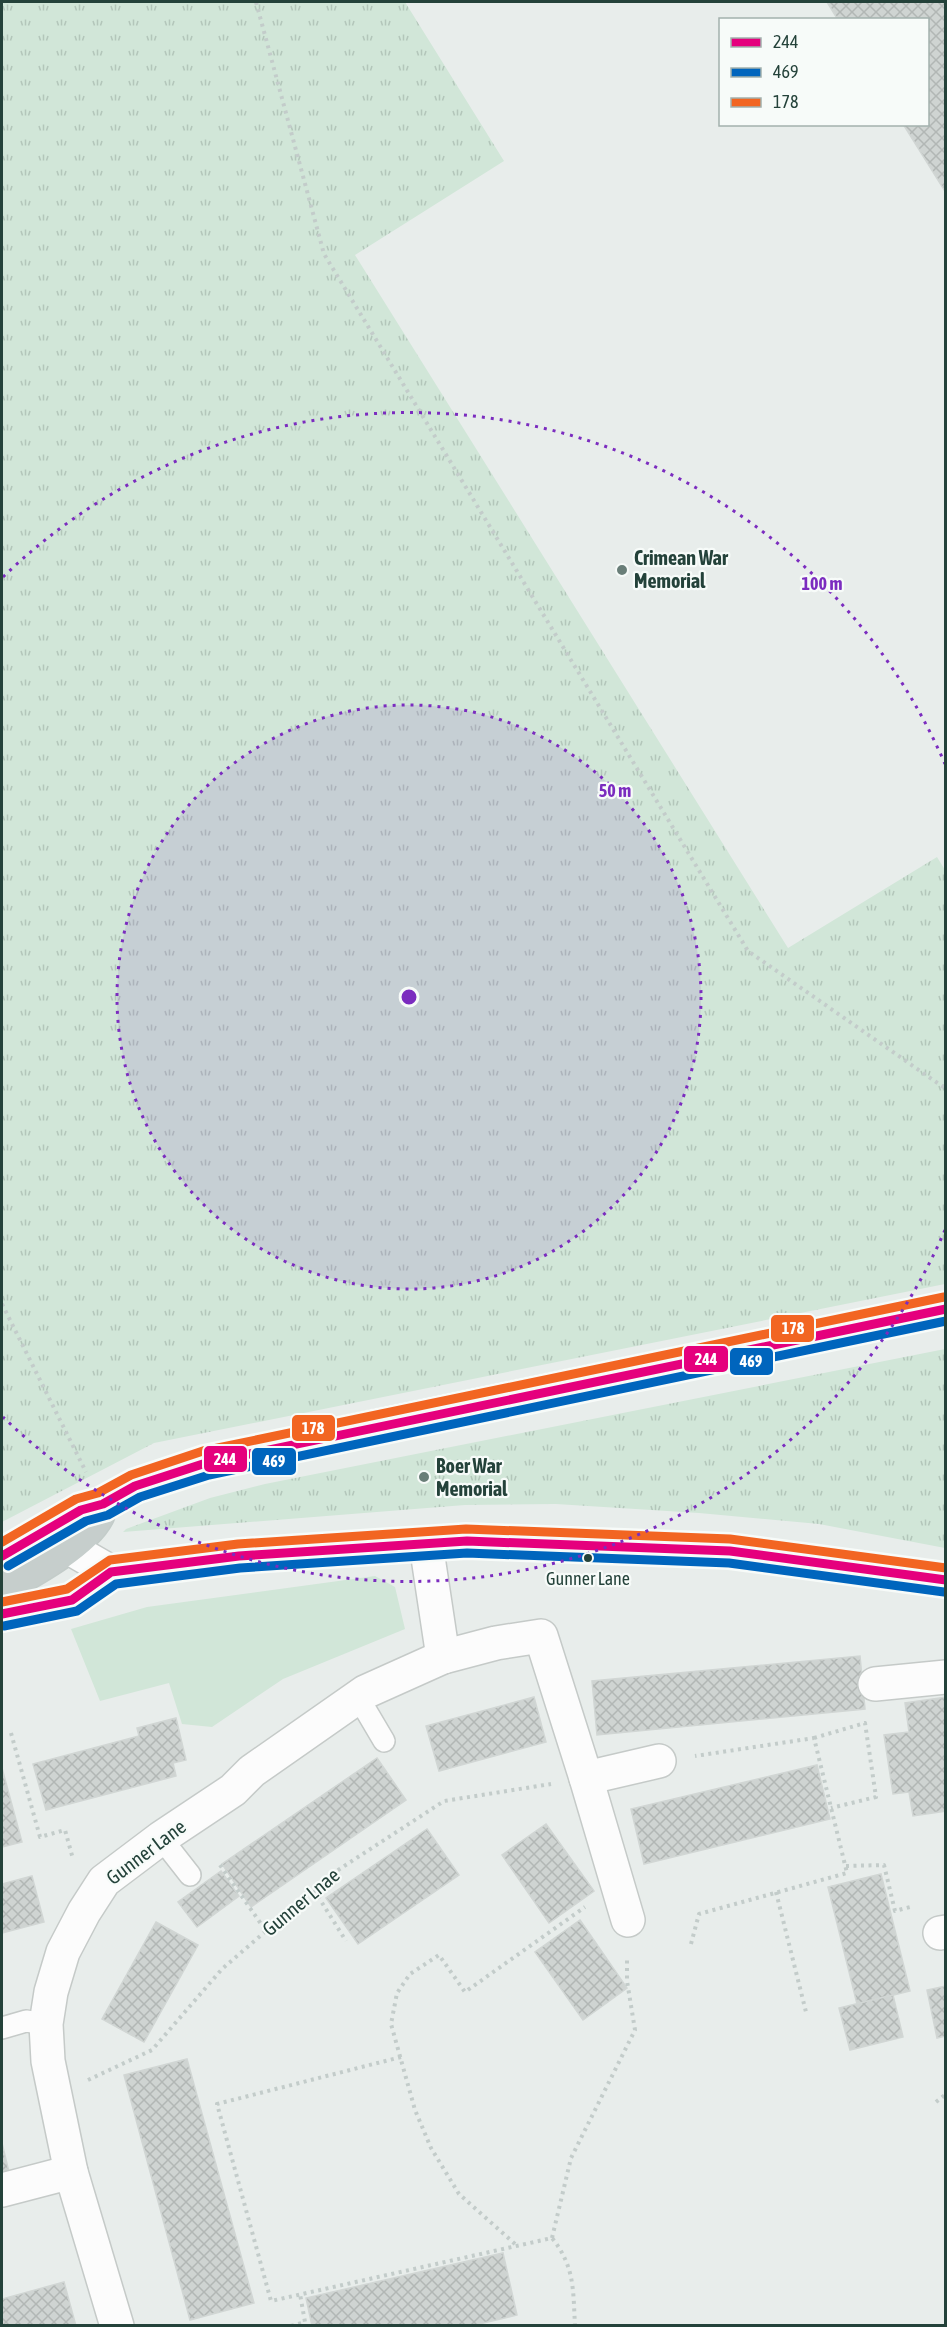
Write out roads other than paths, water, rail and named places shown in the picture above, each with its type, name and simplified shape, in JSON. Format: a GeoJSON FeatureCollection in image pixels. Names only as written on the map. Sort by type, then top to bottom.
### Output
{"type":"FeatureCollection","features":[{"type":"Feature","properties":{"kind":"highway"},"geometry":{"type":"LineString","coordinates":[[2,1556],[93,1524],[103,1504],[135,1486],[206,1463],[392,1422],[945,1309]]}},
{"type":"Feature","properties":{"kind":"highway"},"geometry":{"type":"LineString","coordinates":[[2,1587],[50,1559],[62,1534]]}},
{"type":"Feature","properties":{"kind":"street"},"geometry":{"type":"LineString","coordinates":[[62,1534],[78,1553],[111,1572],[239,1556],[467,1541],[730,1551],[945,1580]]}},
{"type":"Feature","properties":{"kind":"street"},"geometry":{"type":"LineString","coordinates":[[426,1544],[443,1657]]}},
{"type":"Feature","properties":{"kind":"street","name":"Gunner Lane"},"geometry":{"type":"LineString","coordinates":[[117,2325],[71,2172],[48,2061],[46,2024],[51,1992],[63,1952],[104,1881],[161,1838],[233,1790],[252,1771],[358,1697],[443,1657],[496,1643],[541,1636],[628,1920]]}},
{"type":"Feature","properties":{"kind":"street"},"geometry":{"type":"LineString","coordinates":[[875,1684],[945,1677]]}},
{"type":"Feature","properties":{"kind":"street"},"geometry":{"type":"LineString","coordinates":[[586,1778],[659,1761]]}},
{"type":"Feature","properties":{"kind":"street"},"geometry":{"type":"LineString","coordinates":[[2,2190],[71,2172]]}},
{"type":"Feature","properties":{"kind":"lane"},"geometry":{"type":"LineString","coordinates":[[2,1614],[72,1600],[111,1572]]}},
{"type":"Feature","properties":{"kind":"lane"},"geometry":{"type":"LineString","coordinates":[[358,1697],[384,1741]]}},
{"type":"Feature","properties":{"kind":"lane"},"geometry":{"type":"LineString","coordinates":[[161,1838],[190,1875]]}},
{"type":"Feature","properties":{"kind":"lane"},"geometry":{"type":"LineString","coordinates":[[2,2028],[26,2021],[46,2024]]}},
{"type":"Feature","properties":{"kind":"place","name":"Crimean War Memorial"},"geometry":{"type":"Point","coordinates":[622,570]}},
{"type":"Feature","properties":{"kind":"place","name":"Boer War Memorial"},"geometry":{"type":"Point","coordinates":[424,1477]}},
{"type":"Feature","properties":{"kind":"place","name":"Gunner Lane"},"geometry":{"type":"Point","coordinates":[588,1558]}}]}
